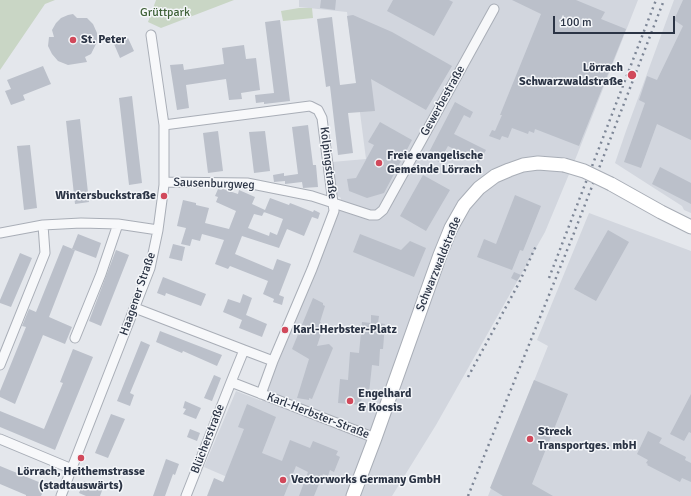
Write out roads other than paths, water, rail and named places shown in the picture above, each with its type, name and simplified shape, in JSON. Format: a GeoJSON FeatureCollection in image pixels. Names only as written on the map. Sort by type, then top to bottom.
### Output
{"type":"FeatureCollection","features":[{"type":"Feature","properties":{"kind":"main road","name":"Schwarzwaldstraße"},"geometry":{"type":"LineString","coordinates":[[352,496],[375,438],[451,228],[464,205],[479,188],[495,176],[523,165],[564,165],[584,171],[611,184],[691,227]]}},
{"type":"Feature","properties":{"kind":"street","name":"Gewerbestraße"},"geometry":{"type":"LineString","coordinates":[[334,203],[370,215],[377,215],[384,210],[494,9]]}},
{"type":"Feature","properties":{"kind":"street","name":"Haagener Straße"},"geometry":{"type":"LineString","coordinates":[[61,496],[150,268],[158,230],[162,209],[164,182],[164,125],[151,35]]}},
{"type":"Feature","properties":{"kind":"street","name":"Kolpingstraße"},"geometry":{"type":"LineString","coordinates":[[164,125],[310,106],[318,110],[322,118],[334,211],[312,269],[273,361]]}},
{"type":"Feature","properties":{"kind":"street","name":"Sausenburgweg"},"geometry":{"type":"LineString","coordinates":[[164,182],[247,183],[283,189],[334,203]]}},
{"type":"Feature","properties":{"kind":"street"},"geometry":{"type":"LineString","coordinates":[[0,233],[43,225],[81,222],[118,224],[158,230]]}},
{"type":"Feature","properties":{"kind":"street"},"geometry":{"type":"LineString","coordinates":[[75,338],[101,274],[118,224]]}},
{"type":"Feature","properties":{"kind":"street"},"geometry":{"type":"LineString","coordinates":[[0,365],[45,253],[43,225]]}},
{"type":"Feature","properties":{"kind":"street"},"geometry":{"type":"LineString","coordinates":[[134,308],[273,361],[261,394],[231,382],[244,350]]}},
{"type":"Feature","properties":{"kind":"street","name":"Blücherstraße"},"geometry":{"type":"LineString","coordinates":[[186,496],[231,382]]}},
{"type":"Feature","properties":{"kind":"street","name":"Karl-Herbster-Straße"},"geometry":{"type":"LineString","coordinates":[[261,394],[375,438]]}},
{"type":"Feature","properties":{"kind":"street"},"geometry":{"type":"LineString","coordinates":[[0,439],[72,469]]}},
{"type":"Feature","properties":{"kind":"railway"},"geometry":{"type":"LineString","coordinates":[[549,278],[656,0]]}},
{"type":"Feature","properties":{"kind":"railway"},"geometry":{"type":"LineString","coordinates":[[468,496],[574,233],[664,0]]}},
{"type":"Feature","properties":{"kind":"railway"},"geometry":{"type":"LineString","coordinates":[[468,377],[519,283],[536,246]]}},
{"type":"Feature","properties":{"kind":"place","name":"St. Peter"},"geometry":{"type":"Point","coordinates":[73,40]}},
{"type":"Feature","properties":{"kind":"place","name":"Lörrach Schwarzwaldstraße"},"geometry":{"type":"Point","coordinates":[632,75]}},
{"type":"Feature","properties":{"kind":"place","name":"Freie evangelische Gemeinde Lörrach"},"geometry":{"type":"Point","coordinates":[379,163]}},
{"type":"Feature","properties":{"kind":"place","name":"Wintersbuckstraße"},"geometry":{"type":"Point","coordinates":[164,196]}},
{"type":"Feature","properties":{"kind":"place","name":"Karl-Herbster-Platz"},"geometry":{"type":"Point","coordinates":[285,330]}},
{"type":"Feature","properties":{"kind":"place","name":"Engelhard & Kocsis"},"geometry":{"type":"Point","coordinates":[350,401]}},
{"type":"Feature","properties":{"kind":"place","name":"Streck Transportges. mbH"},"geometry":{"type":"Point","coordinates":[530,439]}},
{"type":"Feature","properties":{"kind":"place","name":"Lörrach, Heithemstrasse (stadtauswärts)"},"geometry":{"type":"Point","coordinates":[81,458]}},
{"type":"Feature","properties":{"kind":"place","name":"Vectorworks Germany GmbH"},"geometry":{"type":"Point","coordinates":[283,480]}},
{"type":"Feature","properties":{"kind":"park label","name":"Grüttpark"},"geometry":{"type":"Point","coordinates":[165,13]}}]}
